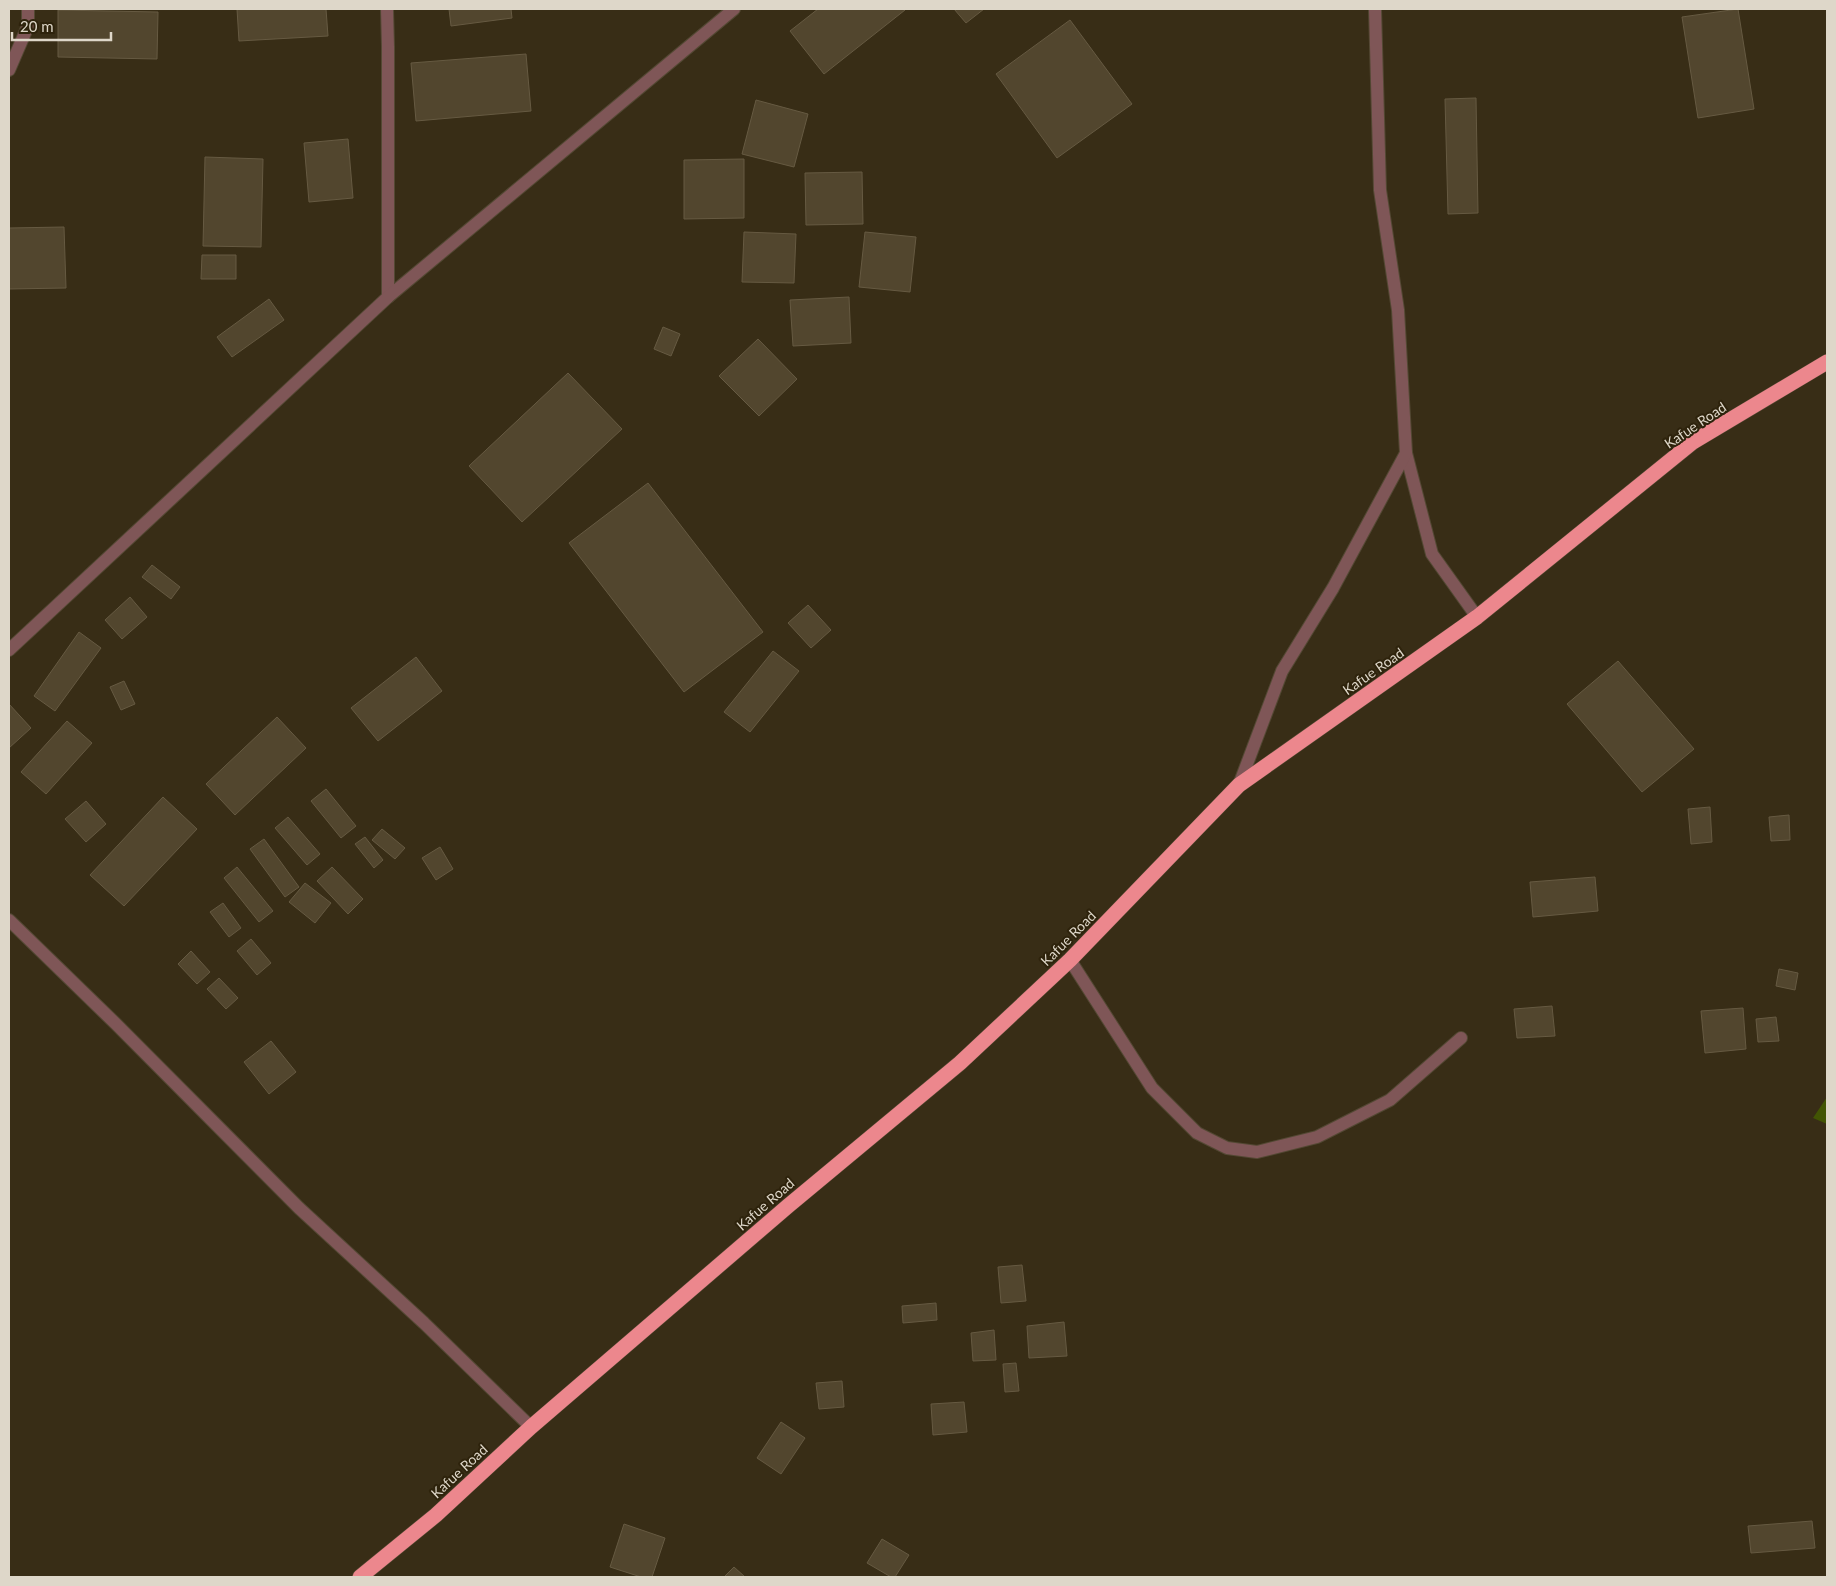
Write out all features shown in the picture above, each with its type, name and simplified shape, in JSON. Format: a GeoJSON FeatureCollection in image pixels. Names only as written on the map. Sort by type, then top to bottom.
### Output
{"type":"FeatureCollection","features":[{"type":"Feature","properties":{"kind":"highway","name":"Kafue Road"},"geometry":{"type":"LineString","coordinates":[[360,1577],[436,1515],[531,1428],[788,1206],[960,1062],[1070,960],[1239,785],[1477,617],[1692,442],[1827,362]]}},
{"type":"Feature","properties":{"kind":"street"},"geometry":{"type":"LineString","coordinates":[[9,70],[28,26],[28,9]]}},
{"type":"Feature","properties":{"kind":"street"},"geometry":{"type":"LineString","coordinates":[[387,9],[388,297]]}},
{"type":"Feature","properties":{"kind":"street"},"geometry":{"type":"LineString","coordinates":[[9,650],[388,297],[734,9]]}},
{"type":"Feature","properties":{"kind":"street"},"geometry":{"type":"LineString","coordinates":[[1375,9],[1380,190],[1398,310],[1406,453],[1432,554],[1477,617]]}},
{"type":"Feature","properties":{"kind":"street"},"geometry":{"type":"LineString","coordinates":[[1239,785],[1282,671],[1338,579],[1406,453]]}},
{"type":"Feature","properties":{"kind":"street"},"geometry":{"type":"LineString","coordinates":[[9,920],[116,1024],[298,1208],[424,1323],[531,1428]]}},
{"type":"Feature","properties":{"kind":"street"},"geometry":{"type":"LineString","coordinates":[[1070,960],[1152,1088],[1198,1133],[1227,1148],[1257,1152],[1317,1137],[1390,1100],[1461,1038]]}},
{"type":"Feature","properties":{"kind":"green space"},"geometry":{"type":"Polygon","coordinates":[[[1827,1097],[1827,1124],[1813,1118],[1827,1097]]]}},
{"type":"Feature","properties":{"kind":"building"},"geometry":{"type":"Polygon","coordinates":[[[237,9],[326,9],[328,36],[239,41],[237,9]]]}},
{"type":"Feature","properties":{"kind":"building"},"geometry":{"type":"Polygon","coordinates":[[[449,9],[511,9],[512,18],[451,26],[449,9]]]}},
{"type":"Feature","properties":{"kind":"building"},"geometry":{"type":"Polygon","coordinates":[[[818,9],[905,10],[824,74],[790,31],[818,9]]]}},
{"type":"Feature","properties":{"kind":"building"},"geometry":{"type":"Polygon","coordinates":[[[954,9],[984,9],[966,23],[954,9]]]}},
{"type":"Feature","properties":{"kind":"building"},"geometry":{"type":"Polygon","coordinates":[[[1738,9],[1754,109],[1698,118],[1682,17],[1738,9]]]}},
{"type":"Feature","properties":{"kind":"building"},"geometry":{"type":"Polygon","coordinates":[[[58,10],[158,12],[157,59],[58,57],[58,10]]]}},
{"type":"Feature","properties":{"kind":"building"},"geometry":{"type":"Polygon","coordinates":[[[1070,20],[1132,104],[1057,158],[996,74],[1070,20]]]}},
{"type":"Feature","properties":{"kind":"building"},"geometry":{"type":"Polygon","coordinates":[[[526,54],[531,111],[416,121],[411,63],[526,54]]]}},
{"type":"Feature","properties":{"kind":"building"},"geometry":{"type":"Polygon","coordinates":[[[1476,98],[1478,213],[1448,214],[1445,99],[1476,98]]]}},
{"type":"Feature","properties":{"kind":"building"},"geometry":{"type":"Polygon","coordinates":[[[756,100],[808,114],[794,167],[742,154],[756,100]]]}},
{"type":"Feature","properties":{"kind":"building"},"geometry":{"type":"Polygon","coordinates":[[[348,139],[353,198],[309,202],[304,143],[348,139]]]}},
{"type":"Feature","properties":{"kind":"building"},"geometry":{"type":"Polygon","coordinates":[[[205,157],[263,159],[261,247],[203,246],[205,157]]]}},
{"type":"Feature","properties":{"kind":"building"},"geometry":{"type":"Polygon","coordinates":[[[744,159],[744,218],[684,219],[684,160],[744,159]]]}},
{"type":"Feature","properties":{"kind":"building"},"geometry":{"type":"Polygon","coordinates":[[[862,172],[863,224],[806,225],[805,173],[862,172]]]}},
{"type":"Feature","properties":{"kind":"building"},"geometry":{"type":"Polygon","coordinates":[[[64,227],[66,288],[9,289],[9,228],[64,227]]]}},
{"type":"Feature","properties":{"kind":"building"},"geometry":{"type":"Polygon","coordinates":[[[744,232],[796,234],[794,283],[742,282],[744,232]]]}},
{"type":"Feature","properties":{"kind":"building"},"geometry":{"type":"Polygon","coordinates":[[[865,232],[916,237],[910,292],[859,287],[865,232]]]}},
{"type":"Feature","properties":{"kind":"building"},"geometry":{"type":"Polygon","coordinates":[[[202,255],[236,255],[236,279],[201,279],[202,255]]]}},
{"type":"Feature","properties":{"kind":"building"},"geometry":{"type":"Polygon","coordinates":[[[849,297],[851,343],[793,346],[790,300],[849,297]]]}},
{"type":"Feature","properties":{"kind":"building"},"geometry":{"type":"Polygon","coordinates":[[[269,299],[284,320],[232,357],[217,337],[269,299]]]}},
{"type":"Feature","properties":{"kind":"building"},"geometry":{"type":"Polygon","coordinates":[[[663,327],[680,334],[671,356],[654,349],[663,327]]]}},
{"type":"Feature","properties":{"kind":"building"},"geometry":{"type":"Polygon","coordinates":[[[758,339],[797,379],[759,416],[719,376],[758,339]]]}},
{"type":"Feature","properties":{"kind":"building"},"geometry":{"type":"Polygon","coordinates":[[[568,373],[622,429],[522,522],[469,466],[568,373]]]}},
{"type":"Feature","properties":{"kind":"building"},"geometry":{"type":"Polygon","coordinates":[[[648,483],[763,632],[684,692],[569,543],[648,483]]]}},
{"type":"Feature","properties":{"kind":"building"},"geometry":{"type":"Polygon","coordinates":[[[152,565],[180,587],[171,599],[142,577],[152,565]]]}},
{"type":"Feature","properties":{"kind":"building"},"geometry":{"type":"Polygon","coordinates":[[[130,597],[147,617],[122,639],[105,620],[130,597]]]}},
{"type":"Feature","properties":{"kind":"building"},"geometry":{"type":"Polygon","coordinates":[[[808,605],[831,630],[811,648],[788,623],[808,605]]]}},
{"type":"Feature","properties":{"kind":"building"},"geometry":{"type":"Polygon","coordinates":[[[79,632],[101,648],[55,711],[34,696],[79,632]]]}},
{"type":"Feature","properties":{"kind":"building"},"geometry":{"type":"Polygon","coordinates":[[[773,651],[799,671],[750,732],[724,712],[773,651]]]}},
{"type":"Feature","properties":{"kind":"building"},"geometry":{"type":"Polygon","coordinates":[[[416,657],[442,691],[378,741],[351,708],[416,657]]]}},
{"type":"Feature","properties":{"kind":"building"},"geometry":{"type":"Polygon","coordinates":[[[1618,661],[1694,749],[1642,792],[1567,704],[1618,661]]]}},
{"type":"Feature","properties":{"kind":"building"},"geometry":{"type":"Polygon","coordinates":[[[124,681],[135,704],[121,710],[110,687],[124,681]]]}},
{"type":"Feature","properties":{"kind":"building"},"geometry":{"type":"Polygon","coordinates":[[[9,704],[31,728],[9,748],[9,704]]]}},
{"type":"Feature","properties":{"kind":"building"},"geometry":{"type":"Polygon","coordinates":[[[277,717],[306,748],[235,815],[206,784],[277,717]]]}},
{"type":"Feature","properties":{"kind":"building"},"geometry":{"type":"Polygon","coordinates":[[[67,721],[92,743],[46,794],[21,772],[67,721]]]}},
{"type":"Feature","properties":{"kind":"building"},"geometry":{"type":"Polygon","coordinates":[[[326,789],[356,826],[341,838],[311,801],[326,789]]]}},
{"type":"Feature","properties":{"kind":"building"},"geometry":{"type":"Polygon","coordinates":[[[163,797],[197,829],[124,906],[90,875],[163,797]]]}},
{"type":"Feature","properties":{"kind":"building"},"geometry":{"type":"Polygon","coordinates":[[[86,801],[106,824],[86,842],[65,819],[86,801]]]}},
{"type":"Feature","properties":{"kind":"building"},"geometry":{"type":"Polygon","coordinates":[[[1710,807],[1712,842],[1691,844],[1688,809],[1710,807]]]}},
{"type":"Feature","properties":{"kind":"building"},"geometry":{"type":"Polygon","coordinates":[[[1789,815],[1790,840],[1771,841],[1769,817],[1789,815]]]}},
{"type":"Feature","properties":{"kind":"building"},"geometry":{"type":"Polygon","coordinates":[[[288,817],[320,854],[307,865],[275,828],[288,817]]]}},
{"type":"Feature","properties":{"kind":"building"},"geometry":{"type":"Polygon","coordinates":[[[382,829],[405,848],[395,859],[372,840],[382,829]]]}},
{"type":"Feature","properties":{"kind":"building"},"geometry":{"type":"Polygon","coordinates":[[[365,837],[383,860],[374,868],[355,844],[365,837]]]}},
{"type":"Feature","properties":{"kind":"building"},"geometry":{"type":"Polygon","coordinates":[[[264,839],[299,887],[285,897],[250,849],[264,839]]]}},
{"type":"Feature","properties":{"kind":"building"},"geometry":{"type":"Polygon","coordinates":[[[440,847],[453,869],[436,880],[422,858],[440,847]]]}},
{"type":"Feature","properties":{"kind":"building"},"geometry":{"type":"Polygon","coordinates":[[[237,867],[273,911],[259,922],[224,878],[237,867]]]}},
{"type":"Feature","properties":{"kind":"building"},"geometry":{"type":"Polygon","coordinates":[[[332,867],[363,899],[348,914],[317,881],[332,867]]]}},
{"type":"Feature","properties":{"kind":"building"},"geometry":{"type":"Polygon","coordinates":[[[1595,877],[1598,911],[1533,917],[1530,882],[1595,877]]]}},
{"type":"Feature","properties":{"kind":"building"},"geometry":{"type":"Polygon","coordinates":[[[305,883],[331,903],[315,923],[289,902],[305,883]]]}},
{"type":"Feature","properties":{"kind":"building"},"geometry":{"type":"Polygon","coordinates":[[[223,903],[241,928],[229,937],[210,912],[223,903]]]}},
{"type":"Feature","properties":{"kind":"building"},"geometry":{"type":"Polygon","coordinates":[[[251,939],[271,963],[257,975],[237,951],[251,939]]]}},
{"type":"Feature","properties":{"kind":"building"},"geometry":{"type":"Polygon","coordinates":[[[191,951],[210,972],[197,984],[178,964],[191,951]]]}},
{"type":"Feature","properties":{"kind":"building"},"geometry":{"type":"Polygon","coordinates":[[[1779,969],[1798,973],[1795,990],[1776,986],[1779,969]]]}},
{"type":"Feature","properties":{"kind":"building"},"geometry":{"type":"Polygon","coordinates":[[[219,978],[238,998],[226,1009],[207,989],[219,978]]]}},
{"type":"Feature","properties":{"kind":"building"},"geometry":{"type":"Polygon","coordinates":[[[1552,1006],[1555,1036],[1517,1038],[1514,1009],[1552,1006]]]}},
{"type":"Feature","properties":{"kind":"building"},"geometry":{"type":"Polygon","coordinates":[[[1743,1008],[1746,1049],[1705,1053],[1701,1011],[1743,1008]]]}},
{"type":"Feature","properties":{"kind":"building"},"geometry":{"type":"Polygon","coordinates":[[[1776,1017],[1779,1041],[1758,1042],[1756,1019],[1776,1017]]]}},
{"type":"Feature","properties":{"kind":"building"},"geometry":{"type":"Polygon","coordinates":[[[271,1041],[296,1072],[269,1094],[244,1062],[271,1041]]]}},
{"type":"Feature","properties":{"kind":"building"},"geometry":{"type":"Polygon","coordinates":[[[1022,1265],[1026,1301],[1001,1303],[998,1267],[1022,1265]]]}},
{"type":"Feature","properties":{"kind":"building"},"geometry":{"type":"Polygon","coordinates":[[[936,1303],[937,1320],[903,1323],[902,1306],[936,1303]]]}},
{"type":"Feature","properties":{"kind":"building"},"geometry":{"type":"Polygon","coordinates":[[[1064,1322],[1067,1356],[1029,1358],[1027,1326],[1064,1322]]]}},
{"type":"Feature","properties":{"kind":"building"},"geometry":{"type":"Polygon","coordinates":[[[994,1330],[996,1360],[973,1361],[971,1333],[994,1330]]]}},
{"type":"Feature","properties":{"kind":"building"},"geometry":{"type":"Polygon","coordinates":[[[1016,1363],[1019,1391],[1005,1392],[1003,1364],[1016,1363]]]}},
{"type":"Feature","properties":{"kind":"building"},"geometry":{"type":"Polygon","coordinates":[[[842,1381],[844,1407],[819,1409],[816,1383],[842,1381]]]}},
{"type":"Feature","properties":{"kind":"building"},"geometry":{"type":"Polygon","coordinates":[[[964,1402],[967,1432],[933,1435],[931,1404],[964,1402]]]}},
{"type":"Feature","properties":{"kind":"building"},"geometry":{"type":"Polygon","coordinates":[[[781,1422],[805,1438],[781,1474],[757,1458],[781,1422]]]}},
{"type":"Feature","properties":{"kind":"building"},"geometry":{"type":"Polygon","coordinates":[[[1812,1521],[1815,1548],[1751,1553],[1748,1526],[1812,1521]]]}},
{"type":"Feature","properties":{"kind":"building"},"geometry":{"type":"Polygon","coordinates":[[[624,1524],[665,1538],[652,1577],[641,1577],[610,1567],[624,1524]]]}},
{"type":"Feature","properties":{"kind":"building"},"geometry":{"type":"Polygon","coordinates":[[[882,1539],[909,1555],[895,1577],[891,1577],[867,1563],[882,1539]]]}},
{"type":"Feature","properties":{"kind":"building"},"geometry":{"type":"Polygon","coordinates":[[[734,1567],[745,1577],[724,1577],[734,1567]]]}}]}
